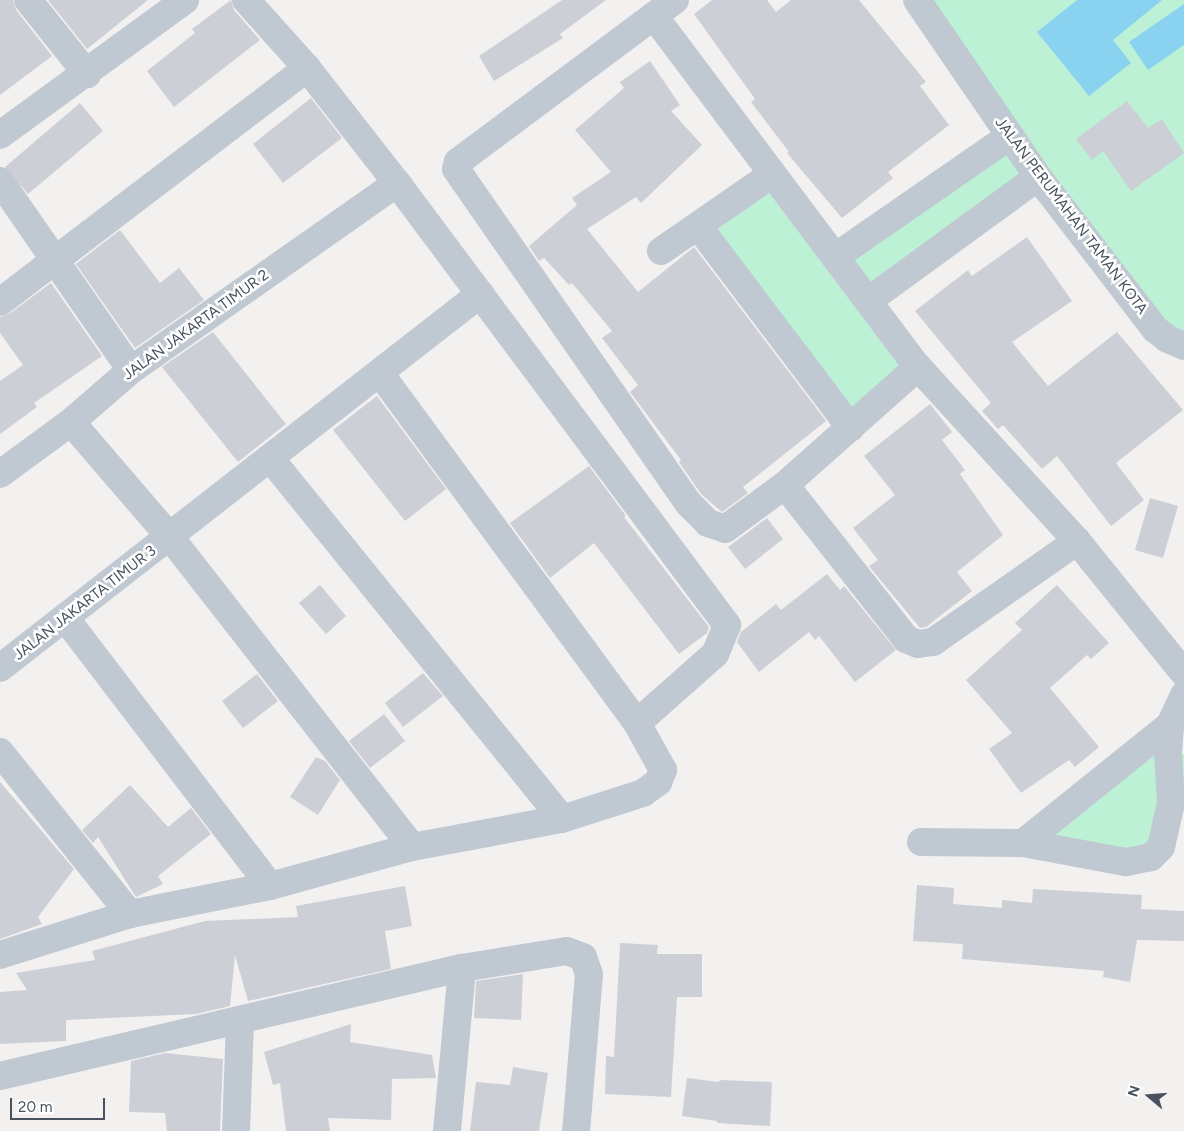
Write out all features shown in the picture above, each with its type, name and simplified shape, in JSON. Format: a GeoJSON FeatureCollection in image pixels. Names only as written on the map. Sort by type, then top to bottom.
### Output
{"type":"FeatureCollection","features":[{"type":"Feature","properties":{"kind":"street"},"geometry":{"type":"LineString","coordinates":[[28,0],[87,74]]}},
{"type":"Feature","properties":{"kind":"street"},"geometry":{"type":"LineString","coordinates":[[0,135],[87,74],[185,0]]}},
{"type":"Feature","properties":{"kind":"street"},"geometry":{"type":"LineString","coordinates":[[246,0],[307,68],[397,183],[727,626],[716,654],[637,723]]}},
{"type":"Feature","properties":{"kind":"street","name":"JALAN PERUMAHAN TAMAN KOTA"},"geometry":{"type":"LineString","coordinates":[[917,0],[1038,177],[1154,329],[1168,340],[1184,346]]}},
{"type":"Feature","properties":{"kind":"street"},"geometry":{"type":"LineString","coordinates":[[918,368],[785,485],[725,529],[708,523],[689,504],[456,170],[458,162],[664,8],[772,174],[918,368],[1077,541],[1184,673]]}},
{"type":"Feature","properties":{"kind":"street"},"geometry":{"type":"LineString","coordinates":[[0,302],[58,260],[307,68]]}},
{"type":"Feature","properties":{"kind":"street"},"geometry":{"type":"LineString","coordinates":[[835,258],[1010,136]]}},
{"type":"Feature","properties":{"kind":"street"},"geometry":{"type":"LineString","coordinates":[[661,251],[772,174]]}},
{"type":"Feature","properties":{"kind":"street"},"geometry":{"type":"LineString","coordinates":[[868,301],[1038,177]]}},
{"type":"Feature","properties":{"kind":"street"},"geometry":{"type":"LineString","coordinates":[[0,181],[58,260],[131,370]]}},
{"type":"Feature","properties":{"kind":"street","name":"JALAN JAKARTA TIMUR 2"},"geometry":{"type":"LineString","coordinates":[[0,474],[71,422],[131,370],[397,183]]}},
{"type":"Feature","properties":{"kind":"street"},"geometry":{"type":"LineString","coordinates":[[698,226],[850,428]]}},
{"type":"Feature","properties":{"kind":"street","name":"JALAN JAKARTA TIMUR 3"},"geometry":{"type":"LineString","coordinates":[[0,668],[66,619],[480,294]]}},
{"type":"Feature","properties":{"kind":"street"},"geometry":{"type":"LineString","coordinates":[[0,955],[130,914],[270,886],[412,847],[562,819],[643,793],[658,782],[663,770],[637,723],[380,373]]}},
{"type":"Feature","properties":{"kind":"street"},"geometry":{"type":"LineString","coordinates":[[71,422],[170,537],[412,847]]}},
{"type":"Feature","properties":{"kind":"street"},"geometry":{"type":"LineString","coordinates":[[270,458],[562,819]]}},
{"type":"Feature","properties":{"kind":"street"},"geometry":{"type":"LineString","coordinates":[[785,485],[906,639],[918,644],[933,642],[1077,541]]}},
{"type":"Feature","properties":{"kind":"street"},"geometry":{"type":"LineString","coordinates":[[66,619],[270,886]]}},
{"type":"Feature","properties":{"kind":"street"},"geometry":{"type":"LineString","coordinates":[[1023,843],[1170,725],[1184,695]]}},
{"type":"Feature","properties":{"kind":"street"},"geometry":{"type":"LineString","coordinates":[[921,842],[1023,843],[1126,862],[1151,857],[1160,847],[1178,804],[1176,754],[1170,725]]}},
{"type":"Feature","properties":{"kind":"street"},"geometry":{"type":"LineString","coordinates":[[0,752],[130,914]]}},
{"type":"Feature","properties":{"kind":"street"},"geometry":{"type":"LineString","coordinates":[[0,1076],[240,1022],[462,968],[561,950],[583,957],[589,974],[576,1131]]}},
{"type":"Feature","properties":{"kind":"street"},"geometry":{"type":"LineString","coordinates":[[447,1131],[462,968]]}},
{"type":"Feature","properties":{"kind":"street"},"geometry":{"type":"LineString","coordinates":[[236,1131],[240,1022]]}},
{"type":"Feature","properties":{"kind":"green space"},"geometry":{"type":"Polygon","coordinates":[[[918,0],[1184,0],[1184,346],[1037,177],[869,301],[918,367],[851,428],[698,226],[772,174],[835,257],[1009,136],[918,0]]]}},
{"type":"Feature","properties":{"kind":"green space"},"geometry":{"type":"Polygon","coordinates":[[[1170,725],[1168,754],[1184,754],[1184,804],[1151,857],[1023,843],[1170,725]]]}},
{"type":"Feature","properties":{"kind":"water"},"geometry":{"type":"Polygon","coordinates":[[[1077,0],[1162,0],[1113,40],[1131,63],[1089,96],[1037,32],[1077,0]]]}},
{"type":"Feature","properties":{"kind":"water"},"geometry":{"type":"Polygon","coordinates":[[[1184,4],[1184,45],[1148,70],[1129,42],[1184,4]]]}},
{"type":"Feature","properties":{"kind":"building"},"geometry":{"type":"Polygon","coordinates":[[[0,0],[13,0],[16,10],[52,56],[0,95],[0,0]]]}},
{"type":"Feature","properties":{"kind":"building"},"geometry":{"type":"Polygon","coordinates":[[[48,0],[148,0],[87,49],[48,0]]]}},
{"type":"Feature","properties":{"kind":"building"},"geometry":{"type":"Polygon","coordinates":[[[231,0],[234,10],[260,40],[174,107],[147,71],[195,33],[192,29],[231,0]]]}},
{"type":"Feature","properties":{"kind":"building"},"geometry":{"type":"Polygon","coordinates":[[[562,0],[606,0],[560,34],[563,38],[494,81],[479,56],[562,0]]]}},
{"type":"Feature","properties":{"kind":"building"},"geometry":{"type":"Polygon","coordinates":[[[712,0],[767,0],[776,12],[791,0],[859,0],[926,82],[920,86],[949,125],[888,172],[893,178],[842,218],[787,153],[789,152],[751,102],[755,99],[694,14],[712,0]]]}},
{"type":"Feature","properties":{"kind":"building"},"geometry":{"type":"Polygon","coordinates":[[[650,61],[680,105],[671,111],[702,145],[641,203],[636,197],[587,229],[638,292],[694,247],[826,421],[743,487],[748,493],[722,512],[701,494],[679,462],[681,460],[630,392],[638,385],[602,338],[612,331],[572,283],[569,285],[544,258],[539,261],[529,246],[577,205],[572,198],[611,172],[575,130],[624,88],[620,82],[650,61]]]}},
{"type":"Feature","properties":{"kind":"building"},"geometry":{"type":"Polygon","coordinates":[[[311,98],[342,138],[283,183],[253,144],[311,98]]]}},
{"type":"Feature","properties":{"kind":"building"},"geometry":{"type":"Polygon","coordinates":[[[1127,101],[1148,128],[1162,119],[1184,153],[1131,191],[1103,151],[1092,160],[1076,139],[1127,101]]]}},
{"type":"Feature","properties":{"kind":"building"},"geometry":{"type":"Polygon","coordinates":[[[80,103],[103,131],[28,194],[5,167],[80,103]]]}},
{"type":"Feature","properties":{"kind":"building"},"geometry":{"type":"Polygon","coordinates":[[[120,230],[160,283],[179,268],[204,300],[135,348],[76,264],[120,230]]]}},
{"type":"Feature","properties":{"kind":"building"},"geometry":{"type":"Polygon","coordinates":[[[1027,237],[1072,301],[1012,342],[1048,386],[1117,332],[1183,410],[1116,463],[1144,500],[1111,526],[1057,456],[1042,469],[1003,425],[998,429],[982,411],[991,403],[915,311],[968,270],[972,276],[1027,237]]]}},
{"type":"Feature","properties":{"kind":"building"},"geometry":{"type":"Polygon","coordinates":[[[51,283],[102,356],[34,403],[37,407],[0,434],[0,381],[23,365],[0,333],[0,317],[9,314],[51,283]]]}},
{"type":"Feature","properties":{"kind":"building"},"geometry":{"type":"Polygon","coordinates":[[[213,332],[286,424],[238,462],[162,367],[213,332]]]}},
{"type":"Feature","properties":{"kind":"building"},"geometry":{"type":"Polygon","coordinates":[[[377,396],[446,489],[405,521],[333,430],[377,396]]]}},
{"type":"Feature","properties":{"kind":"building"},"geometry":{"type":"Polygon","coordinates":[[[930,404],[952,432],[942,440],[965,470],[960,474],[1003,535],[957,572],[972,591],[926,627],[920,628],[869,566],[878,560],[853,528],[895,495],[864,456],[930,404]]]}},
{"type":"Feature","properties":{"kind":"building"},"geometry":{"type":"Polygon","coordinates":[[[589,466],[626,516],[624,517],[709,627],[707,633],[679,654],[594,543],[550,578],[510,523],[589,466]]]}},
{"type":"Feature","properties":{"kind":"building"},"geometry":{"type":"Polygon","coordinates":[[[1150,498],[1178,506],[1163,558],[1135,550],[1150,498]]]}},
{"type":"Feature","properties":{"kind":"building"},"geometry":{"type":"Polygon","coordinates":[[[767,518],[783,539],[745,569],[728,547],[767,518]]]}},
{"type":"Feature","properties":{"kind":"building"},"geometry":{"type":"Polygon","coordinates":[[[827,574],[840,590],[844,586],[896,650],[855,682],[819,636],[815,640],[809,632],[759,672],[737,642],[741,632],[776,604],[781,610],[827,574]]]}},
{"type":"Feature","properties":{"kind":"building"},"geometry":{"type":"Polygon","coordinates":[[[320,585],[346,616],[326,634],[299,603],[320,585]]]}},
{"type":"Feature","properties":{"kind":"building"},"geometry":{"type":"Polygon","coordinates":[[[1057,585],[1109,643],[1091,659],[1087,655],[1050,688],[1099,747],[1075,767],[1069,760],[1021,793],[989,749],[1012,733],[966,680],[1022,630],[1015,623],[1057,585]]]}},
{"type":"Feature","properties":{"kind":"building"},"geometry":{"type":"Polygon","coordinates":[[[423,673],[443,696],[403,727],[385,703],[423,673]]]}},
{"type":"Feature","properties":{"kind":"building"},"geometry":{"type":"Polygon","coordinates":[[[257,674],[278,701],[243,728],[222,701],[257,674]]]}},
{"type":"Feature","properties":{"kind":"building"},"geometry":{"type":"Polygon","coordinates":[[[384,714],[405,741],[370,768],[349,741],[384,714]]]}},
{"type":"Feature","properties":{"kind":"building"},"geometry":{"type":"Polygon","coordinates":[[[316,757],[325,761],[340,780],[318,815],[290,797],[316,757]]]}},
{"type":"Feature","properties":{"kind":"building"},"geometry":{"type":"Polygon","coordinates":[[[0,782],[74,869],[38,917],[42,924],[0,939],[0,782]]]}},
{"type":"Feature","properties":{"kind":"building"},"geometry":{"type":"Polygon","coordinates":[[[130,785],[168,827],[191,808],[211,834],[158,876],[163,884],[136,897],[98,837],[93,843],[82,830],[130,785]]]}},
{"type":"Feature","properties":{"kind":"building"},"geometry":{"type":"Polygon","coordinates":[[[917,885],[954,888],[953,904],[1002,908],[1002,900],[1032,903],[1033,889],[1142,895],[1141,909],[1184,911],[1184,941],[1137,940],[1130,982],[1103,977],[1104,971],[962,959],[963,944],[913,941],[917,885]]]}},
{"type":"Feature","properties":{"kind":"building"},"geometry":{"type":"Polygon","coordinates":[[[405,886],[412,926],[385,931],[391,969],[248,1001],[235,955],[230,1006],[196,1014],[66,1020],[66,1041],[0,1044],[0,992],[27,990],[16,973],[95,960],[92,951],[205,921],[298,917],[296,906],[405,886]]]}},
{"type":"Feature","properties":{"kind":"building"},"geometry":{"type":"Polygon","coordinates":[[[620,943],[658,945],[657,954],[702,954],[702,997],[677,997],[671,1097],[605,1094],[606,1056],[614,1057],[620,943]]]}},
{"type":"Feature","properties":{"kind":"building"},"geometry":{"type":"Polygon","coordinates":[[[523,974],[521,1020],[474,1018],[476,981],[523,974]]]}},
{"type":"Feature","properties":{"kind":"building"},"geometry":{"type":"Polygon","coordinates":[[[351,1024],[350,1042],[432,1055],[436,1078],[392,1079],[391,1120],[328,1118],[330,1131],[286,1131],[280,1083],[273,1085],[264,1052],[351,1024]]]}},
{"type":"Feature","properties":{"kind":"building"},"geometry":{"type":"Polygon","coordinates":[[[165,1053],[223,1059],[220,1131],[167,1131],[165,1113],[129,1112],[131,1061],[165,1053]]]}},
{"type":"Feature","properties":{"kind":"building"},"geometry":{"type":"Polygon","coordinates":[[[513,1067],[548,1073],[539,1131],[470,1131],[476,1082],[510,1085],[513,1067]]]}},
{"type":"Feature","properties":{"kind":"building"},"geometry":{"type":"Polygon","coordinates":[[[687,1078],[719,1082],[720,1080],[772,1082],[770,1126],[717,1123],[717,1121],[682,1116],[687,1078]]]}}]}
